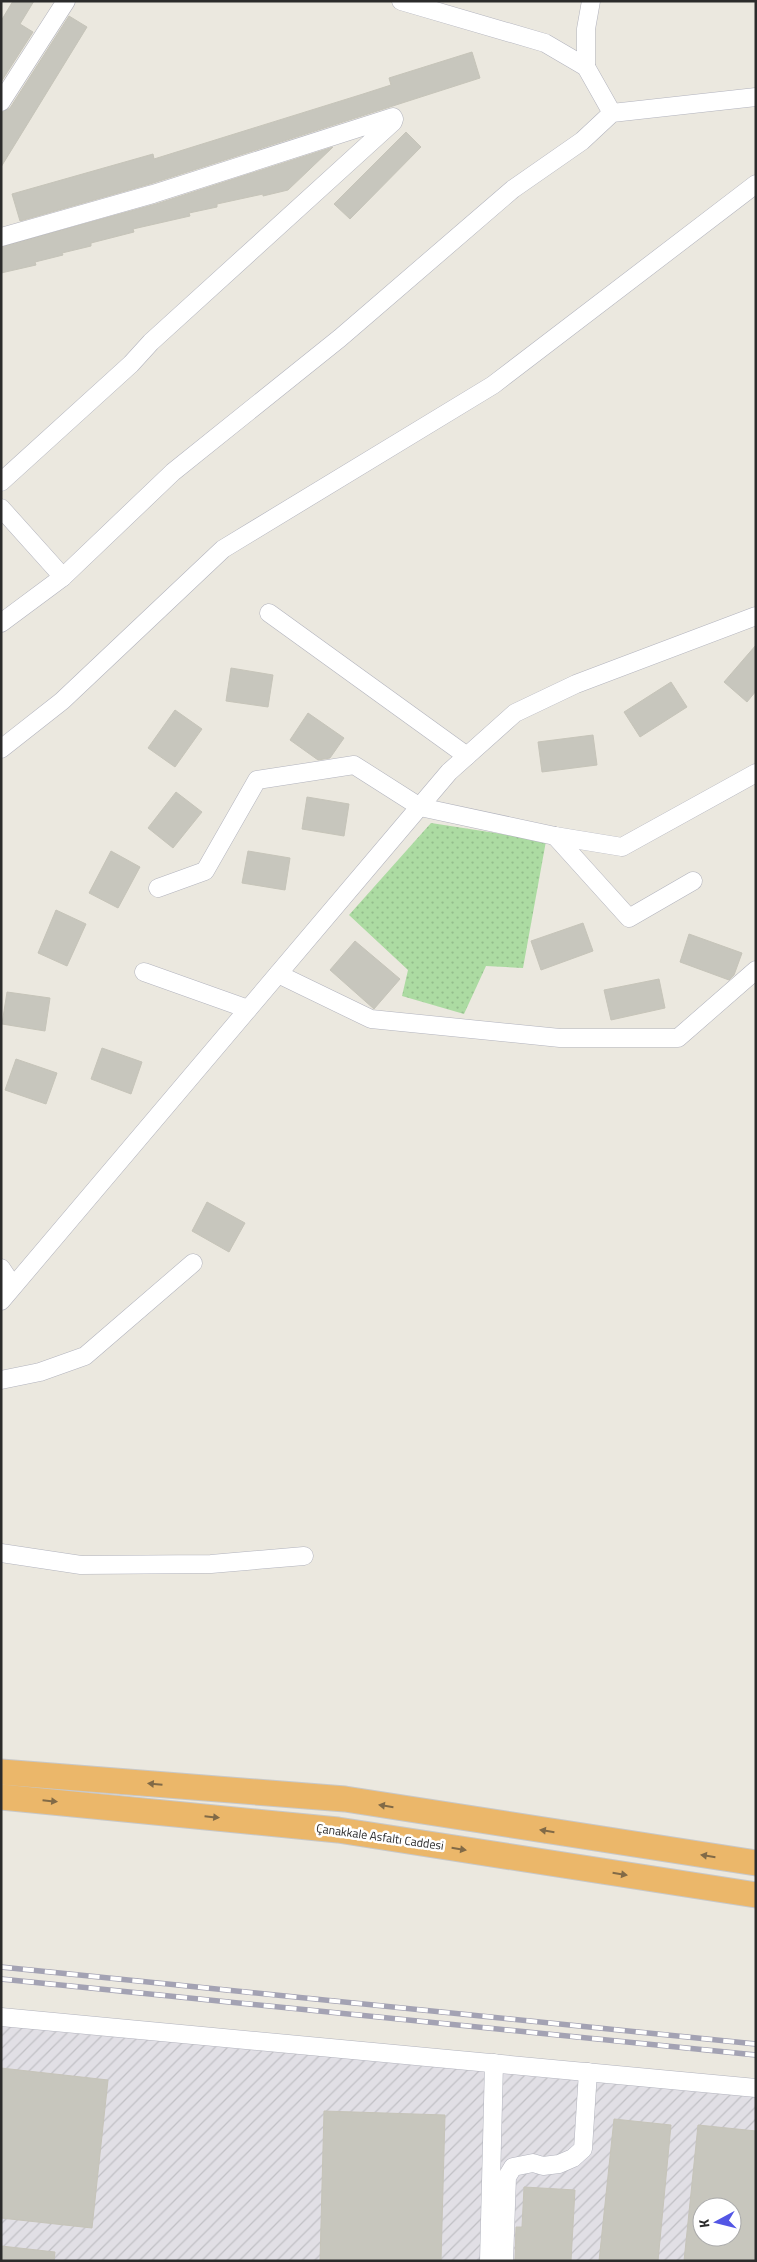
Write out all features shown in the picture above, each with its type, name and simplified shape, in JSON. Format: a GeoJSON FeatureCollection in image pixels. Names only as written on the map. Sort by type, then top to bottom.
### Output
{"type":"FeatureCollection","features":[{"type":"Feature","properties":{"kind":"highway"},"geometry":{"type":"LineString","coordinates":[[1,1772],[345,1799],[756,1863]]}},
{"type":"Feature","properties":{"kind":"highway","name":"Çanakkale Asfaltı Caddesi"},"geometry":{"type":"LineString","coordinates":[[1,1797],[338,1830],[756,1895]]}},
{"type":"Feature","properties":{"kind":"street"},"geometry":{"type":"LineString","coordinates":[[1,102],[66,1]]}},
{"type":"Feature","properties":{"kind":"street"},"geometry":{"type":"LineString","coordinates":[[401,1],[545,43],[586,67]]}},
{"type":"Feature","properties":{"kind":"street"},"geometry":{"type":"LineString","coordinates":[[591,1],[586,29],[586,67],[612,113]]}},
{"type":"Feature","properties":{"kind":"street"},"geometry":{"type":"LineString","coordinates":[[1,623],[63,577],[173,472],[340,338],[513,189],[582,141],[612,113],[756,97]]}},
{"type":"Feature","properties":{"kind":"street"},"geometry":{"type":"LineString","coordinates":[[1,237],[154,194],[392,117],[394,118],[386,129],[151,342],[130,364],[1,482]]}},
{"type":"Feature","properties":{"kind":"street"},"geometry":{"type":"LineString","coordinates":[[1,749],[62,701],[223,549],[493,385],[756,184]]}},
{"type":"Feature","properties":{"kind":"street"},"geometry":{"type":"LineString","coordinates":[[1,508],[63,577]]}},
{"type":"Feature","properties":{"kind":"street"},"geometry":{"type":"LineString","coordinates":[[268,613],[467,756]]}},
{"type":"Feature","properties":{"kind":"street"},"geometry":{"type":"LineString","coordinates":[[1,1301],[449,772],[515,713],[576,684],[756,616]]}},
{"type":"Feature","properties":{"kind":"street"},"geometry":{"type":"LineString","coordinates":[[158,888],[206,871],[257,780],[354,764],[420,807],[554,836],[622,847],[756,773]]}},
{"type":"Feature","properties":{"kind":"street"},"geometry":{"type":"LineString","coordinates":[[554,836],[629,918],[693,882]]}},
{"type":"Feature","properties":{"kind":"street"},"geometry":{"type":"LineString","coordinates":[[278,974],[371,1019],[560,1038],[678,1038],[756,970]]}},
{"type":"Feature","properties":{"kind":"street"},"geometry":{"type":"LineString","coordinates":[[144,972],[248,1009]]}},
{"type":"Feature","properties":{"kind":"street"},"geometry":{"type":"LineString","coordinates":[[1,1380],[40,1372],[85,1356],[194,1263]]}},
{"type":"Feature","properties":{"kind":"street"},"geometry":{"type":"LineString","coordinates":[[1,1268],[13,1286]]}},
{"type":"Feature","properties":{"kind":"street"},"geometry":{"type":"LineString","coordinates":[[1,1553],[81,1564],[211,1564],[304,1556]]}},
{"type":"Feature","properties":{"kind":"street"},"geometry":{"type":"LineString","coordinates":[[1,2017],[756,2088]]}},
{"type":"Feature","properties":{"kind":"street"},"geometry":{"type":"LineString","coordinates":[[490,2261],[494,2063]]}},
{"type":"Feature","properties":{"kind":"street"},"geometry":{"type":"LineString","coordinates":[[504,2261],[507,2177],[512,2167],[533,2162],[543,2166],[560,2164],[573,2158],[583,2149],[588,2072]]}},
{"type":"Feature","properties":{"kind":"shaded area"},"geometry":{"type":"Polygon","coordinates":[[[1,2018],[756,2090],[756,2261],[1,2261],[1,2018]]]}},
{"type":"Feature","properties":{"kind":"green space"},"geometry":{"type":"Polygon","coordinates":[[[431,823],[546,841],[523,968],[486,966],[464,1014],[402,996],[408,970],[349,915],[431,823]]]}},
{"type":"Feature","properties":{"kind":"building"},"geometry":{"type":"Polygon","coordinates":[[[13,1],[34,1],[20,24],[33,32],[1,82],[1,21],[13,1]]]}},
{"type":"Feature","properties":{"kind":"building"},"geometry":{"type":"Polygon","coordinates":[[[69,16],[87,27],[1,167],[1,113],[10,108],[69,16]]]}},
{"type":"Feature","properties":{"kind":"building"},"geometry":{"type":"Polygon","coordinates":[[[472,52],[480,78],[150,184],[20,221],[12,194],[153,154],[154,159],[391,85],[389,78],[472,52]]]}},
{"type":"Feature","properties":{"kind":"building"},"geometry":{"type":"Polygon","coordinates":[[[406,132],[421,147],[350,219],[334,204],[406,132]]]}},
{"type":"Feature","properties":{"kind":"building"},"geometry":{"type":"Polygon","coordinates":[[[333,147],[288,190],[217,204],[217,207],[189,213],[190,216],[133,229],[134,232],[91,243],[91,246],[35,262],[36,265],[1,273],[1,247],[156,204],[333,147]]]}},
{"type":"Feature","properties":{"kind":"building"},"geometry":{"type":"Polygon","coordinates":[[[756,645],[756,691],[747,702],[724,682],[756,645]]]}},
{"type":"Feature","properties":{"kind":"building"},"geometry":{"type":"Polygon","coordinates":[[[231,668],[273,675],[268,707],[226,701],[231,668]]]}},
{"type":"Feature","properties":{"kind":"building"},"geometry":{"type":"Polygon","coordinates":[[[671,682],[687,707],[640,737],[624,712],[671,682]]]}},
{"type":"Feature","properties":{"kind":"building"},"geometry":{"type":"Polygon","coordinates":[[[175,710],[202,729],[175,767],[148,748],[175,710]]]}},
{"type":"Feature","properties":{"kind":"building"},"geometry":{"type":"Polygon","coordinates":[[[308,713],[344,738],[330,758],[318,760],[290,740],[308,713]]]}},
{"type":"Feature","properties":{"kind":"building"},"geometry":{"type":"Polygon","coordinates":[[[593,735],[597,765],[542,772],[538,742],[593,735]]]}},
{"type":"Feature","properties":{"kind":"building"},"geometry":{"type":"Polygon","coordinates":[[[176,792],[202,812],[173,848],[148,828],[176,792]]]}},
{"type":"Feature","properties":{"kind":"building"},"geometry":{"type":"Polygon","coordinates":[[[307,797],[349,804],[344,836],[302,829],[307,797]]]}},
{"type":"Feature","properties":{"kind":"building"},"geometry":{"type":"Polygon","coordinates":[[[111,851],[140,867],[118,908],[89,893],[111,851]]]}},
{"type":"Feature","properties":{"kind":"building"},"geometry":{"type":"Polygon","coordinates":[[[248,851],[290,858],[285,890],[242,883],[248,851]]]}},
{"type":"Feature","properties":{"kind":"building"},"geometry":{"type":"Polygon","coordinates":[[[56,910],[86,924],[67,966],[38,953],[56,910]]]}},
{"type":"Feature","properties":{"kind":"building"},"geometry":{"type":"Polygon","coordinates":[[[583,923],[593,951],[541,970],[531,941],[583,923]]]}},
{"type":"Feature","properties":{"kind":"building"},"geometry":{"type":"Polygon","coordinates":[[[689,934],[742,953],[734,975],[729,980],[680,962],[689,934]]]}},
{"type":"Feature","properties":{"kind":"building"},"geometry":{"type":"Polygon","coordinates":[[[355,941],[400,979],[374,1009],[330,970],[355,941]]]}},
{"type":"Feature","properties":{"kind":"building"},"geometry":{"type":"Polygon","coordinates":[[[659,979],[665,1008],[611,1020],[604,990],[659,979]]]}},
{"type":"Feature","properties":{"kind":"building"},"geometry":{"type":"Polygon","coordinates":[[[7,992],[50,998],[45,1031],[2,1024],[7,992]]]}},
{"type":"Feature","properties":{"kind":"building"},"geometry":{"type":"Polygon","coordinates":[[[102,1048],[142,1062],[131,1094],[91,1079],[102,1048]]]}},
{"type":"Feature","properties":{"kind":"building"},"geometry":{"type":"Polygon","coordinates":[[[16,1059],[57,1073],[46,1104],[5,1090],[16,1059]]]}},
{"type":"Feature","properties":{"kind":"building"},"geometry":{"type":"Polygon","coordinates":[[[207,1202],[245,1223],[229,1252],[192,1231],[207,1202]]]}},
{"type":"Feature","properties":{"kind":"building"},"geometry":{"type":"Polygon","coordinates":[[[1,2068],[108,2080],[92,2228],[1,2218],[1,2068]]]}},
{"type":"Feature","properties":{"kind":"building"},"geometry":{"type":"Polygon","coordinates":[[[324,2111],[445,2115],[441,2261],[320,2261],[324,2111]]]}},
{"type":"Feature","properties":{"kind":"building"},"geometry":{"type":"Polygon","coordinates":[[[614,2119],[671,2125],[658,2261],[599,2261],[614,2119]]]}},
{"type":"Feature","properties":{"kind":"building"},"geometry":{"type":"Polygon","coordinates":[[[698,2125],[756,2131],[756,2261],[684,2261],[698,2125]]]}},
{"type":"Feature","properties":{"kind":"building"},"geometry":{"type":"Polygon","coordinates":[[[524,2187],[575,2190],[571,2261],[515,2261],[516,2227],[522,2227],[524,2187]]]}},
{"type":"Feature","properties":{"kind":"building"},"geometry":{"type":"Polygon","coordinates":[[[1,2246],[55,2252],[54,2261],[1,2261],[1,2246]]]}},
{"type":"Feature","properties":{"kind":"railway"},"geometry":{"type":"LineString","coordinates":[[1,1967],[756,2044]]}},
{"type":"Feature","properties":{"kind":"railway"},"geometry":{"type":"LineString","coordinates":[[1,1979],[756,2055]]}}]}
